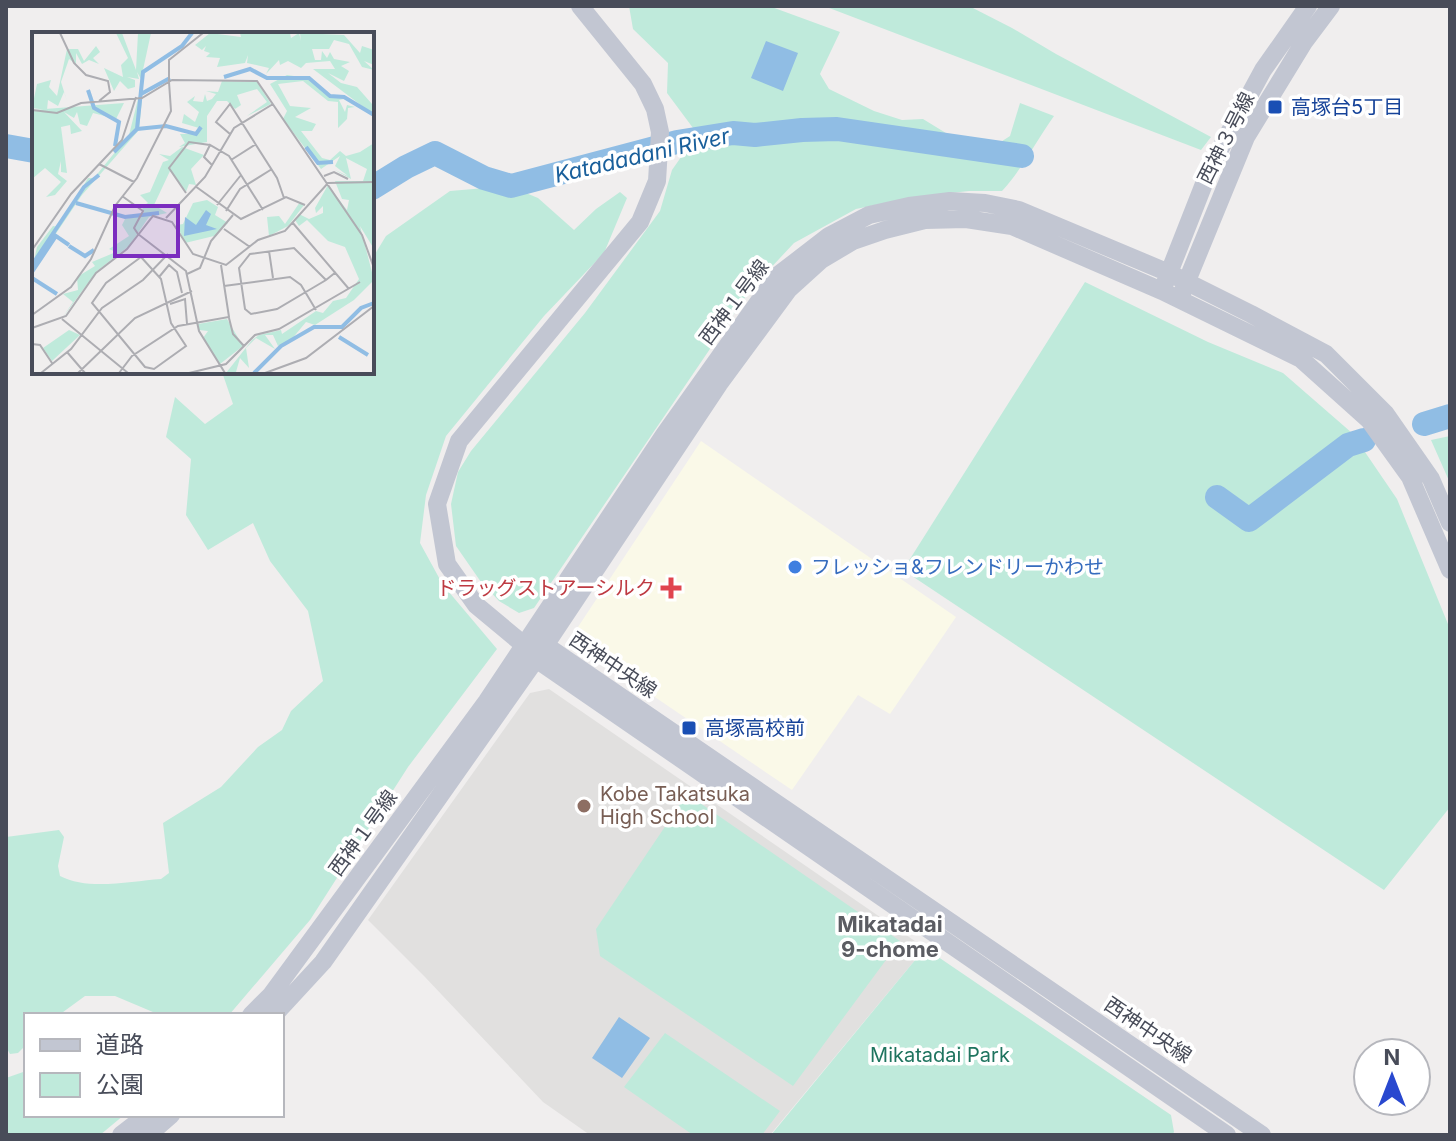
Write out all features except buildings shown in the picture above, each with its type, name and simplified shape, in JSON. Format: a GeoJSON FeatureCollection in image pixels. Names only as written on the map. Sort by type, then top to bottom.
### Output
{"type":"FeatureCollection","features":[{"type":"Feature","properties":{"kind":"street"},"geometry":{"type":"LineString","coordinates":[[535,650],[476,605],[447,564],[437,504],[459,441],[640,222],[657,181],[660,132],[655,109],[643,84],[580,6]]}},
{"type":"Feature","properties":{"kind":"street","name":"西神３号線"},"geometry":{"type":"LineString","coordinates":[[1179,301],[1178,278],[1211,166],[1263,70],[1308,6]]}},
{"type":"Feature","properties":{"kind":"street","name":"西神３号線"},"geometry":{"type":"LineString","coordinates":[[1178,278],[1246,137],[1304,42],[1331,6]]}},
{"type":"Feature","properties":{"kind":"street","name":"西神１号線"},"geometry":{"type":"LineString","coordinates":[[253,1013],[271,995],[487,701],[535,650],[664,435],[777,276],[829,236],[869,215],[950,201],[985,203],[1019,210],[1178,278],[1326,354],[1385,413],[1431,479],[1450,523]]}},
{"type":"Feature","properties":{"kind":"street","name":"西神１号線"},"geometry":{"type":"LineString","coordinates":[[276,1013],[323,962],[719,384],[789,289],[821,260],[853,241],[925,220],[966,219],[1012,226],[1162,291],[1301,359],[1369,420],[1410,477],[1450,570]]}},
{"type":"Feature","properties":{"kind":"street"},"geometry":{"type":"LineString","coordinates":[[1162,291],[1178,278]]}},
{"type":"Feature","properties":{"kind":"street","name":"西神中央線"},"geometry":{"type":"LineString","coordinates":[[535,650],[1262,1135]]}},
{"type":"Feature","properties":{"kind":"street","name":"西神中央線"},"geometry":{"type":"LineString","coordinates":[[535,650],[1227,1135]]}},
{"type":"Feature","properties":{"kind":"street"},"geometry":{"type":"LineString","coordinates":[[1192,1135],[1214,1102]]}},
{"type":"Feature","properties":{"kind":"street"},"geometry":{"type":"LineString","coordinates":[[121,1135],[144,1117]]}},
{"type":"Feature","properties":{"kind":"street"},"geometry":{"type":"LineString","coordinates":[[148,1135],[169,1117]]}},
{"type":"Feature","properties":{"kind":"shaded area"},"geometry":{"type":"Polygon","coordinates":[[[701,441],[956,617],[890,714],[858,695],[792,790],[581,647],[578,627],[701,441]]]}},
{"type":"Feature","properties":{"kind":"shaded area","name":"Kobe Takatsuka High School"},"geometry":{"type":"Polygon","coordinates":[[[549,689],[925,948],[770,1135],[590,1135],[543,1102],[368,920],[530,693],[549,689]]]}},
{"type":"Feature","properties":{"kind":"green space"},"geometry":{"type":"Polygon","coordinates":[[[629,6],[769,6],[840,32],[820,74],[829,89],[874,111],[902,120],[923,119],[954,138],[996,145],[1010,136],[1020,103],[1054,116],[1002,191],[914,197],[856,209],[794,243],[750,290],[534,608],[519,613],[499,601],[481,582],[456,546],[451,504],[458,472],[471,451],[585,313],[660,211],[672,170],[693,140],[693,128],[667,93],[668,63],[633,29],[629,6]]]}},
{"type":"Feature","properties":{"kind":"green space"},"geometry":{"type":"Polygon","coordinates":[[[824,6],[969,6],[1211,137],[1201,150],[824,6]]]}},
{"type":"Feature","properties":{"kind":"green space"},"geometry":{"type":"Polygon","coordinates":[[[509,186],[538,198],[574,230],[620,192],[627,198],[604,253],[544,316],[446,436],[426,495],[420,543],[443,585],[497,649],[408,767],[310,920],[231,1013],[155,1013],[115,996],[85,996],[62,1013],[24,1013],[24,1047],[18,1053],[10,1054],[6,1047],[6,837],[59,830],[64,837],[58,866],[60,876],[71,881],[110,884],[161,879],[169,873],[163,823],[221,787],[258,747],[282,730],[291,711],[323,681],[308,611],[270,561],[253,523],[208,550],[186,515],[191,459],[166,437],[175,397],[205,424],[233,404],[223,374],[374,374],[374,256],[386,236],[450,191],[509,186]]]}},
{"type":"Feature","properties":{"kind":"green space"},"geometry":{"type":"Polygon","coordinates":[[[1085,282],[1208,342],[1283,373],[1352,433],[1397,499],[1450,629],[1450,807],[1384,890],[903,570],[1085,282]]]}},
{"type":"Feature","properties":{"kind":"green space"},"geometry":{"type":"Polygon","coordinates":[[[1450,436],[1450,483],[1431,440],[1450,436]]]}},
{"type":"Feature","properties":{"kind":"green space"},"geometry":{"type":"Polygon","coordinates":[[[687,794],[900,941],[793,1086],[600,956],[596,929],[687,794]]]}},
{"type":"Feature","properties":{"kind":"green space","name":"Mikatadai Park"},"geometry":{"type":"Polygon","coordinates":[[[925,948],[1171,1115],[1172,1135],[771,1135],[925,948]]]}},
{"type":"Feature","properties":{"kind":"green space"},"geometry":{"type":"Polygon","coordinates":[[[665,1033],[780,1111],[762,1135],[693,1135],[624,1087],[665,1033]]]}},
{"type":"Feature","properties":{"kind":"green space"},"geometry":{"type":"Polygon","coordinates":[[[24,1072],[24,1117],[122,1117],[100,1135],[6,1135],[6,1078],[24,1072]]]}},
{"type":"Feature","properties":{"kind":"water"},"geometry":{"type":"Polygon","coordinates":[[[766,41],[798,53],[783,91],[751,78],[766,41]]]}},
{"type":"Feature","properties":{"kind":"water"},"geometry":{"type":"Polygon","coordinates":[[[619,1017],[650,1038],[622,1078],[592,1058],[619,1017]]]}},
{"type":"Feature","properties":{"kind":"waterway","name":"Katadadani River"},"geometry":{"type":"LineString","coordinates":[[374,187],[435,153],[484,178],[511,186],[677,142],[733,133],[755,135],[837,129],[1022,156]]}},
{"type":"Feature","properties":{"kind":"waterway","name":"Katadadani River"},"geometry":{"type":"LineString","coordinates":[[6,146],[32,151]]}},
{"type":"Feature","properties":{"kind":"waterway","name":"Katadadani River"},"geometry":{"type":"LineString","coordinates":[[1424,424],[1450,416]]}},
{"type":"Feature","properties":{"kind":"waterway","name":"Katadadani River"},"geometry":{"type":"LineString","coordinates":[[1217,497],[1249,520],[1348,445],[1364,440]]}},
{"type":"Feature","properties":{"kind":"place","name":"高塚台5丁目"},"geometry":{"type":"Point","coordinates":[1275,107]}},
{"type":"Feature","properties":{"kind":"place","name":"フレッショ&フレンドリーかわせ"},"geometry":{"type":"Point","coordinates":[795,567]}},
{"type":"Feature","properties":{"kind":"place","name":"ドラッグストアーシルク"},"geometry":{"type":"Point","coordinates":[671,588]}},
{"type":"Feature","properties":{"kind":"place","name":"高塚高校前"},"geometry":{"type":"Point","coordinates":[689,728]}},
{"type":"Feature","properties":{"kind":"place","name":"Kobe Takatsuka High School"},"geometry":{"type":"Point","coordinates":[584,806]}},
{"type":"Feature","properties":{"kind":"district","name":"Mikatadai 9-chome"},"geometry":{"type":"Point","coordinates":[890,936]}}]}
